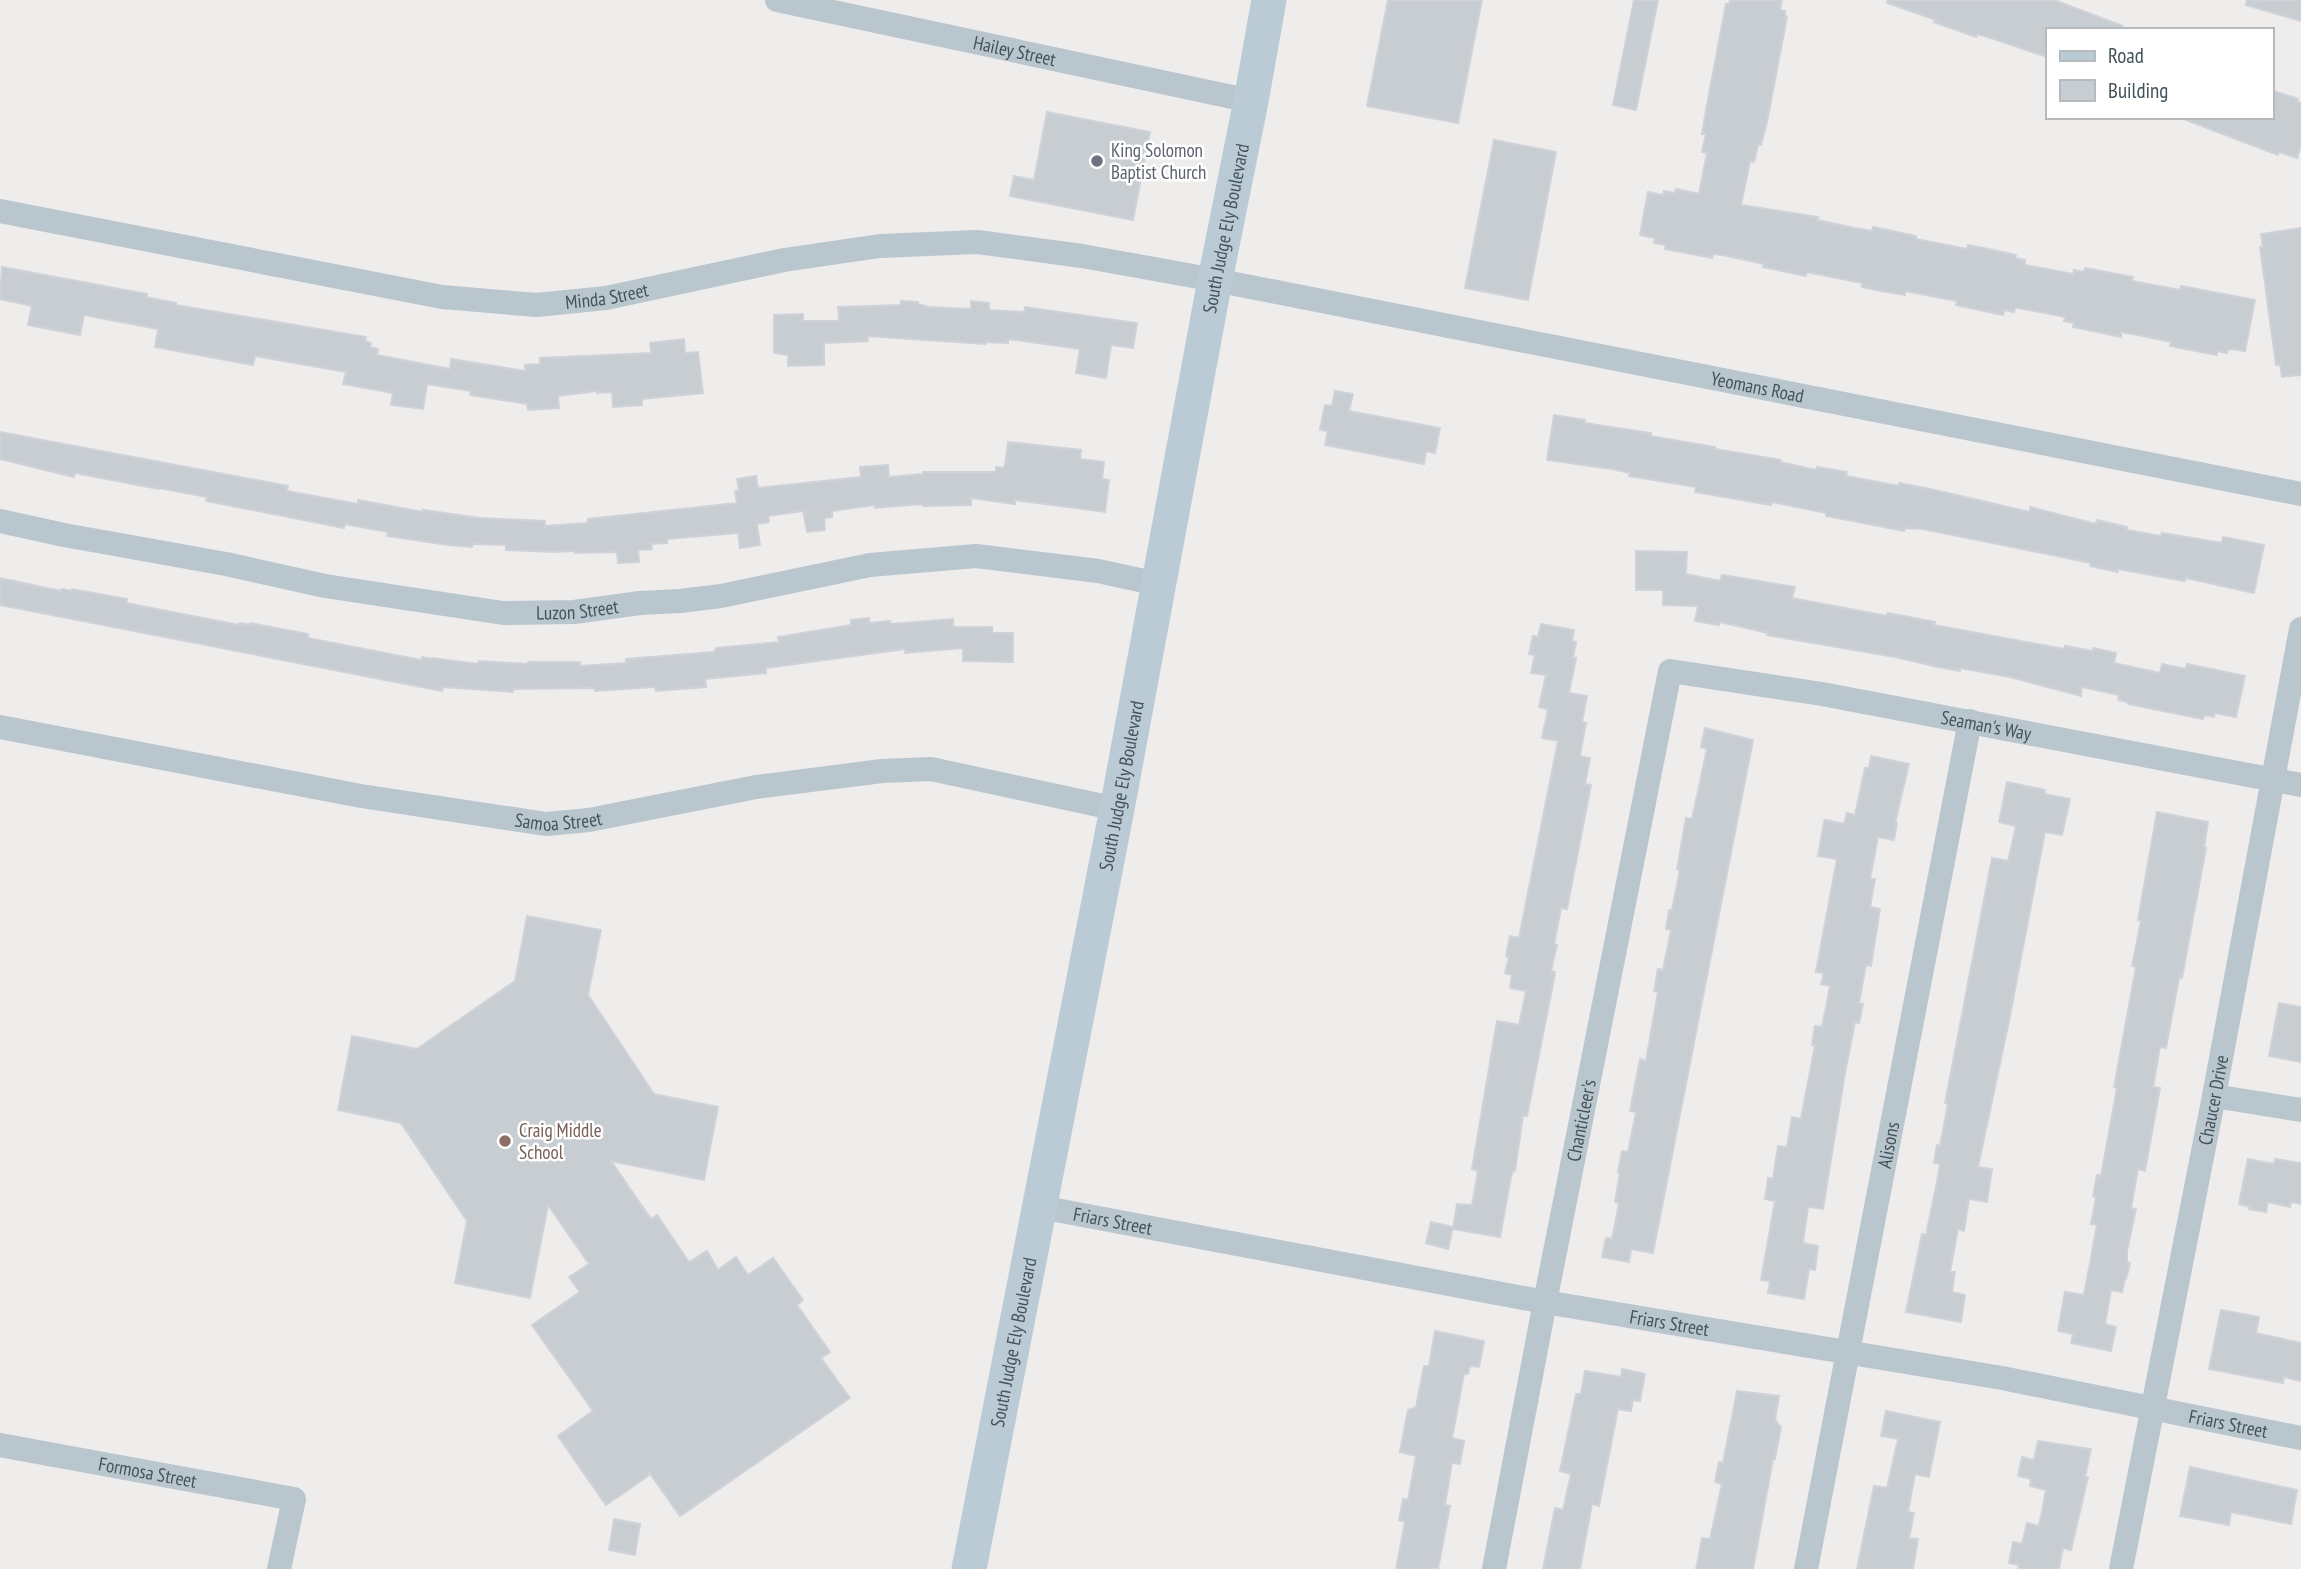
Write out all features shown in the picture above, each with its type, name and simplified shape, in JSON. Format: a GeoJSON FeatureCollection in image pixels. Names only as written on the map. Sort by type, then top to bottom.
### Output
{"type":"FeatureCollection","features":[{"type":"Feature","properties":{"kind":"main road","name":"South Judge Ely Boulevard"},"geometry":{"type":"LineString","coordinates":[[970,1569],[1117,810],[1214,281],[1269,0]]}},
{"type":"Feature","properties":{"kind":"street","name":"Hailey Street"},"geometry":{"type":"LineString","coordinates":[[777,0],[1251,101]]}},
{"type":"Feature","properties":{"kind":"street","name":"Minda Street"},"geometry":{"type":"LineString","coordinates":[[0,211],[442,297],[536,304],[606,298],[784,260],[880,246],[977,242],[1082,256],[1214,281]]}},
{"type":"Feature","properties":{"kind":"street","name":"Yeomans Road"},"geometry":{"type":"LineString","coordinates":[[1214,281],[2301,494]]}},
{"type":"Feature","properties":{"kind":"street","name":"Luzon Street"},"geometry":{"type":"LineString","coordinates":[[0,521],[226,564],[325,586],[503,613],[574,612],[721,596],[870,565],[976,555],[1098,571],[1158,584]]}},
{"type":"Feature","properties":{"kind":"street","name":"Chaucer Drive"},"geometry":{"type":"LineString","coordinates":[[2121,1569],[2214,1096],[2301,629]]}},
{"type":"Feature","properties":{"kind":"street","name":"Seaman's Way"},"geometry":{"type":"LineString","coordinates":[[1671,671],[1970,720],[2301,785]]}},
{"type":"Feature","properties":{"kind":"street","name":"Chanticleer's"},"geometry":{"type":"LineString","coordinates":[[1494,1569],[1671,671]]}},
{"type":"Feature","properties":{"kind":"street","name":"Alisons"},"geometry":{"type":"LineString","coordinates":[[1806,1569],[1970,720]]}},
{"type":"Feature","properties":{"kind":"street","name":"Samoa Street"},"geometry":{"type":"LineString","coordinates":[[0,727],[361,796],[546,824],[589,820],[756,787],[882,771],[931,769],[1117,810]]}},
{"type":"Feature","properties":{"kind":"street"},"geometry":{"type":"LineString","coordinates":[[2214,1096],[2301,1110]]}},
{"type":"Feature","properties":{"kind":"street","name":"Friars Street"},"geometry":{"type":"LineString","coordinates":[[1040,1207],[1545,1302],[2001,1378],[2301,1438]]}},
{"type":"Feature","properties":{"kind":"street","name":"Formosa Street"},"geometry":{"type":"LineString","coordinates":[[0,1445],[295,1499],[279,1569]]}},
{"type":"Feature","properties":{"kind":"building"},"geometry":{"type":"Polygon","coordinates":[[[1388,0],[1482,0],[1458,123],[1367,106],[1388,0]]]}},
{"type":"Feature","properties":{"kind":"building"},"geometry":{"type":"Polygon","coordinates":[[[1634,0],[1658,0],[1636,110],[1613,105],[1634,0]]]}},
{"type":"Feature","properties":{"kind":"building"},"geometry":{"type":"Polygon","coordinates":[[[1730,0],[1782,0],[1780,10],[1785,11],[1787,17],[1767,122],[1754,162],[1750,161],[1741,205],[1818,217],[1817,220],[1872,231],[1873,227],[1967,249],[1968,245],[1993,250],[2016,255],[2015,258],[2025,260],[2025,265],[2073,274],[2074,270],[2084,272],[2085,268],[2133,277],[2132,281],[2180,290],[2181,286],[2255,300],[2245,351],[2217,351],[2217,355],[2170,346],[2171,342],[2143,336],[2121,332],[2121,337],[2073,327],[2074,323],[2064,321],[2065,317],[2019,308],[2015,308],[2014,312],[2004,310],[2003,315],[1956,305],[1957,301],[1905,291],[1905,295],[1881,291],[1862,287],[1862,283],[1807,272],[1806,276],[1723,255],[1713,254],[1712,258],[1665,249],[1666,245],[1654,243],[1655,238],[1640,235],[1648,192],[1663,195],[1664,191],[1675,193],[1676,189],[1699,194],[1707,153],[1702,152],[1706,134],[1702,134],[1726,4],[1729,4],[1730,0]]]}},
{"type":"Feature","properties":{"kind":"building"},"geometry":{"type":"Polygon","coordinates":[[[1888,0],[2054,0],[2123,26],[2046,28],[2046,57],[1977,34],[1976,37],[1887,3],[1888,0]]]}},
{"type":"Feature","properties":{"kind":"building"},"geometry":{"type":"Polygon","coordinates":[[[2247,0],[2301,0],[2301,21],[2246,5],[2247,0]]]}},
{"type":"Feature","properties":{"kind":"building"},"geometry":{"type":"Polygon","coordinates":[[[2273,91],[2298,99],[2297,102],[2301,103],[2301,145],[2297,158],[2279,152],[2278,155],[2186,120],[2273,119],[2273,91]]]}},
{"type":"Feature","properties":{"kind":"building"},"geometry":{"type":"Polygon","coordinates":[[[1047,112],[1150,132],[1133,220],[1010,196],[1014,176],[1034,180],[1047,112]]]}},
{"type":"Feature","properties":{"kind":"building"},"geometry":{"type":"Polygon","coordinates":[[[1494,140],[1556,152],[1528,300],[1465,288],[1494,140]]]}},
{"type":"Feature","properties":{"kind":"building"},"geometry":{"type":"Polygon","coordinates":[[[2301,228],[2301,375],[2282,377],[2280,364],[2276,365],[2260,247],[2263,247],[2261,234],[2301,228]]]}},
{"type":"Feature","properties":{"kind":"building"},"geometry":{"type":"Polygon","coordinates":[[[2,267],[147,294],[146,297],[176,305],[366,337],[365,341],[371,343],[370,347],[378,349],[377,355],[450,369],[451,359],[525,371],[525,365],[540,364],[540,358],[651,353],[650,343],[684,339],[685,353],[698,352],[703,393],[642,399],[642,405],[613,407],[612,392],[597,391],[558,396],[559,408],[528,410],[527,404],[470,395],[471,391],[427,384],[423,409],[391,405],[393,393],[343,384],[346,372],[255,356],[253,365],[155,347],[158,329],[84,315],[80,335],[28,325],[32,306],[0,299],[2,267]]]}},
{"type":"Feature","properties":{"kind":"building"},"geometry":{"type":"Polygon","coordinates":[[[901,301],[918,302],[929,307],[971,309],[971,301],[989,303],[989,310],[1024,312],[1025,307],[1137,323],[1133,348],[1111,345],[1106,378],[1076,373],[1080,349],[1008,339],[1008,343],[985,344],[867,336],[868,341],[824,343],[824,365],[788,366],[788,355],[774,353],[774,315],[803,314],[803,321],[839,321],[838,307],[901,305],[901,301]]]}},
{"type":"Feature","properties":{"kind":"building"},"geometry":{"type":"Polygon","coordinates":[[[1335,391],[1353,394],[1349,411],[1440,428],[1435,453],[1426,451],[1424,464],[1325,445],[1328,431],[1320,430],[1325,405],[1332,406],[1335,391]]]}},
{"type":"Feature","properties":{"kind":"building"},"geometry":{"type":"Polygon","coordinates":[[[1554,415],[1781,460],[1780,462],[1816,470],[1817,467],[1847,472],[1846,476],[1930,489],[2030,512],[2030,507],[2096,524],[2097,520],[2127,527],[2127,530],[2222,543],[2223,537],[2264,545],[2254,593],[2186,578],[2185,581],[2118,569],[2118,572],[2090,566],[2091,563],[1923,529],[1905,528],[1904,531],[1772,502],[1771,505],[1695,492],[1696,487],[1629,476],[1630,473],[1612,469],[1547,460],[1554,415]]]}},
{"type":"Feature","properties":{"kind":"building"},"geometry":{"type":"Polygon","coordinates":[[[0,432],[288,486],[287,491],[358,504],[358,500],[423,512],[545,521],[545,526],[588,523],[588,519],[737,503],[737,479],[756,476],[758,488],[861,477],[860,467],[888,465],[889,477],[923,472],[996,472],[996,467],[1003,468],[1005,465],[1008,442],[1081,450],[1080,459],[1104,462],[1102,479],[1109,480],[1105,512],[1015,500],[1015,504],[971,498],[971,505],[923,504],[875,508],[875,505],[832,511],[832,517],[824,518],[825,530],[807,532],[803,511],[768,516],[769,522],[757,524],[760,545],[740,548],[738,533],[667,539],[667,543],[651,544],[652,549],[638,550],[639,562],[618,563],[617,552],[575,553],[506,550],[506,545],[448,545],[387,536],[388,532],[345,524],[344,528],[206,501],[207,497],[159,488],[75,473],[74,477],[0,459],[0,432]]]}},
{"type":"Feature","properties":{"kind":"building"},"geometry":{"type":"Polygon","coordinates":[[[1636,551],[1687,552],[1686,574],[1720,581],[1722,575],[1795,587],[1792,598],[1887,616],[1888,613],[1899,615],[1935,622],[1934,625],[2064,649],[2065,646],[2093,651],[2093,648],[2116,653],[2114,663],[2160,673],[2162,664],[2186,669],[2187,664],[2245,676],[2236,717],[2215,713],[2214,717],[2204,715],[2203,719],[2128,704],[2118,700],[2119,695],[2082,687],[2081,696],[2010,677],[1960,668],[1960,671],[1767,635],[1768,633],[1720,622],[1719,625],[1695,621],[1698,606],[1663,605],[1663,590],[1636,590],[1636,551]]]}},
{"type":"Feature","properties":{"kind":"building"},"geometry":{"type":"Polygon","coordinates":[[[0,578],[61,591],[72,589],[127,599],[126,603],[239,625],[250,623],[308,634],[308,638],[421,660],[422,657],[478,664],[479,661],[528,664],[580,662],[580,666],[626,663],[626,659],[714,652],[716,648],[779,642],[778,637],[851,625],[851,620],[869,618],[869,623],[890,621],[890,624],[953,619],[953,627],[992,627],[992,633],[1013,633],[1013,662],[963,661],[963,648],[905,653],[905,649],[766,668],[766,673],[705,679],[706,687],[656,691],[655,687],[595,691],[595,688],[513,689],[513,692],[443,687],[442,691],[0,605],[0,578]]]}},
{"type":"Feature","properties":{"kind":"building"},"geometry":{"type":"Polygon","coordinates":[[[1541,624],[1574,630],[1572,641],[1576,642],[1573,658],[1576,658],[1569,693],[1587,696],[1582,722],[1586,723],[1580,756],[1590,758],[1585,784],[1591,785],[1567,909],[1561,908],[1551,971],[1555,972],[1552,989],[1527,1116],[1523,1115],[1515,1171],[1511,1177],[1500,1237],[1453,1229],[1457,1204],[1472,1205],[1478,1171],[1472,1169],[1497,1021],[1519,1025],[1526,991],[1510,988],[1512,975],[1505,973],[1509,957],[1506,956],[1510,936],[1519,938],[1558,741],[1542,738],[1548,709],[1539,707],[1546,675],[1531,673],[1535,655],[1529,654],[1533,636],[1538,637],[1541,624]]]}},
{"type":"Feature","properties":{"kind":"building"},"geometry":{"type":"Polygon","coordinates":[[[1705,728],[1753,740],[1653,1253],[1631,1249],[1629,1262],[1602,1257],[1606,1238],[1612,1239],[1619,1203],[1615,1202],[1618,1172],[1622,1151],[1628,1152],[1636,1112],[1630,1111],[1640,1059],[1646,1061],[1658,992],[1654,991],[1658,969],[1663,970],[1671,930],[1666,929],[1680,870],[1677,869],[1686,818],[1692,819],[1707,749],[1701,747],[1705,728]]]}},
{"type":"Feature","properties":{"kind":"building"},"geometry":{"type":"Polygon","coordinates":[[[1871,756],[1909,764],[1895,823],[1894,840],[1878,837],[1870,879],[1875,879],[1870,907],[1880,909],[1871,966],[1866,965],[1859,1003],[1863,1004],[1859,1023],[1855,1022],[1845,1073],[1823,1209],[1808,1207],[1803,1243],[1818,1246],[1815,1270],[1809,1269],[1804,1299],[1768,1293],[1770,1281],[1761,1280],[1775,1201],[1765,1199],[1768,1178],[1773,1179],[1778,1146],[1787,1147],[1792,1117],[1801,1119],[1815,1045],[1812,1045],[1815,1026],[1822,1027],[1830,986],[1821,984],[1824,973],[1816,972],[1837,859],[1818,856],[1824,822],[1844,824],[1847,813],[1855,815],[1865,768],[1869,768],[1871,756]]]}},
{"type":"Feature","properties":{"kind":"building"},"geometry":{"type":"Polygon","coordinates":[[[2007,782],[2045,790],[2044,794],[2070,799],[2062,835],[2045,832],[1978,1167],[1992,1169],[1987,1202],[1969,1199],[1964,1231],[1958,1229],[1950,1272],[1955,1272],[1952,1292],[1965,1295],[1961,1322],[1906,1312],[1922,1234],[1926,1235],[1937,1182],[1940,1164],[1934,1163],[1937,1145],[1940,1146],[1948,1104],[1945,1103],[1992,858],[2008,861],[2016,826],[1999,822],[2007,782]]]}},
{"type":"Feature","properties":{"kind":"building"},"geometry":{"type":"Polygon","coordinates":[[[2157,812],[2208,822],[2206,848],[2166,1048],[2160,1047],[2153,1087],[2160,1088],[2145,1171],[2138,1169],[2131,1208],[2136,1209],[2127,1251],[2127,1262],[2130,1263],[2122,1292],[2111,1290],[2105,1324],[2116,1327],[2111,1351],[2071,1343],[2073,1334],[2058,1331],[2065,1292],[2084,1295],[2097,1225],[2091,1224],[2096,1197],[2093,1196],[2097,1175],[2101,1176],[2117,1088],[2114,1087],[2136,967],[2132,966],[2141,921],[2138,920],[2157,812]]]}},
{"type":"Feature","properties":{"kind":"building"},"geometry":{"type":"Polygon","coordinates":[[[527,916],[601,930],[588,995],[654,1094],[718,1107],[704,1180],[611,1161],[651,1219],[657,1215],[689,1262],[707,1251],[718,1270],[736,1257],[748,1275],[773,1258],[803,1300],[797,1305],[830,1352],[821,1358],[850,1398],[680,1516],[649,1472],[648,1476],[606,1505],[558,1436],[593,1411],[532,1325],[580,1292],[569,1277],[589,1264],[548,1205],[530,1298],[455,1283],[467,1221],[401,1123],[338,1110],[352,1036],[417,1049],[515,981],[527,916]]]}},
{"type":"Feature","properties":{"kind":"building"},"geometry":{"type":"Polygon","coordinates":[[[2279,1003],[2301,1007],[2301,1062],[2269,1056],[2279,1003]]]}},
{"type":"Feature","properties":{"kind":"building"},"geometry":{"type":"Polygon","coordinates":[[[2248,1159],[2274,1164],[2275,1159],[2301,1163],[2301,1204],[2291,1202],[2290,1207],[2268,1202],[2266,1212],[2239,1204],[2248,1159]]]}},
{"type":"Feature","properties":{"kind":"building"},"geometry":{"type":"Polygon","coordinates":[[[1431,1222],[1453,1227],[1448,1249],[1426,1243],[1431,1222]]]}},
{"type":"Feature","properties":{"kind":"building"},"geometry":{"type":"Polygon","coordinates":[[[2221,1310],[2259,1317],[2256,1333],[2301,1343],[2301,1381],[2284,1377],[2283,1383],[2209,1369],[2221,1310]]]}},
{"type":"Feature","properties":{"kind":"building"},"geometry":{"type":"Polygon","coordinates":[[[1435,1331],[1484,1341],[1479,1367],[1470,1366],[1468,1374],[1464,1374],[1452,1438],[1464,1441],[1460,1464],[1452,1463],[1445,1505],[1450,1506],[1438,1569],[1396,1569],[1405,1522],[1399,1520],[1403,1499],[1408,1500],[1416,1456],[1400,1452],[1408,1410],[1416,1407],[1424,1366],[1429,1366],[1435,1331]]]}},
{"type":"Feature","properties":{"kind":"building"},"geometry":{"type":"Polygon","coordinates":[[[1622,1369],[1645,1374],[1640,1401],[1633,1400],[1631,1411],[1618,1409],[1599,1506],[1592,1504],[1580,1569],[1543,1569],[1555,1508],[1563,1510],[1571,1474],[1560,1471],[1576,1394],[1581,1394],[1585,1371],[1621,1377],[1622,1369]]]}},
{"type":"Feature","properties":{"kind":"building"},"geometry":{"type":"Polygon","coordinates":[[[1737,1391],[1779,1396],[1775,1420],[1781,1427],[1753,1569],[1696,1569],[1702,1538],[1710,1539],[1722,1484],[1715,1482],[1719,1462],[1723,1463],[1737,1391]]]}},
{"type":"Feature","properties":{"kind":"building"},"geometry":{"type":"Polygon","coordinates":[[[1886,1411],[1940,1422],[1929,1477],[1915,1474],[1908,1512],[1914,1513],[1909,1538],[1918,1539],[1913,1569],[1857,1569],[1874,1486],[1887,1488],[1898,1439],[1881,1436],[1886,1411]]]}},
{"type":"Feature","properties":{"kind":"building"},"geometry":{"type":"Polygon","coordinates":[[[2038,1441],[2091,1449],[2085,1477],[2088,1477],[2071,1550],[2063,1548],[2059,1569],[2018,1569],[2019,1565],[2009,1563],[2013,1542],[2022,1544],[2027,1523],[2039,1526],[2046,1490],[2030,1486],[2031,1479],[2018,1476],[2022,1457],[2034,1460],[2038,1441]]]}},
{"type":"Feature","properties":{"kind":"building"},"geometry":{"type":"Polygon","coordinates":[[[2190,1467],[2297,1490],[2291,1524],[2231,1512],[2229,1525],[2180,1516],[2190,1467]]]}},
{"type":"Feature","properties":{"kind":"building"},"geometry":{"type":"Polygon","coordinates":[[[614,1519],[640,1524],[635,1555],[609,1550],[614,1519]]]}},
{"type":"Feature","properties":{"kind":"place","name":"King Solomon Baptist Church"},"geometry":{"type":"Point","coordinates":[1097,161]}},
{"type":"Feature","properties":{"kind":"place","name":"Craig Middle School"},"geometry":{"type":"Point","coordinates":[505,1141]}}]}
